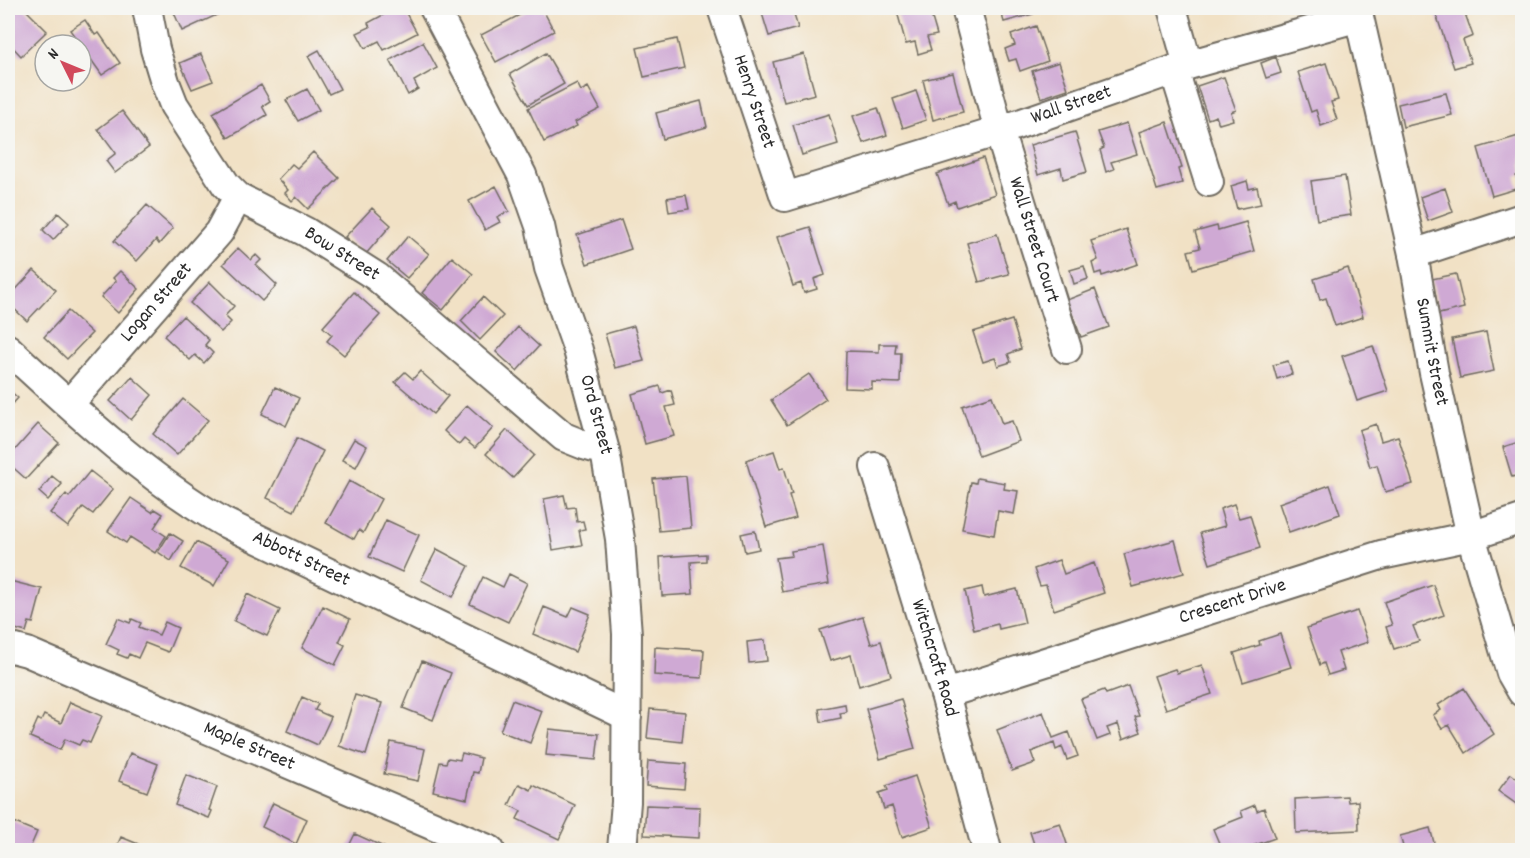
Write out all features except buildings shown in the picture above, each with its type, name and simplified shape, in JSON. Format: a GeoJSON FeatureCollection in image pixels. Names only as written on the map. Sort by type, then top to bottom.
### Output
{"type":"FeatureCollection","features":[{"type":"Feature","properties":{"kind":"street","name":"Bow Street"},"geometry":{"type":"LineString","coordinates":[[147,8],[161,71],[174,105],[226,185],[238,197],[306,232],[378,277],[564,437],[604,451]]}},
{"type":"Feature","properties":{"kind":"street","name":"Ord Street"},"geometry":{"type":"LineString","coordinates":[[434,8],[522,175],[540,226],[549,268],[579,350],[604,451],[620,538],[627,634],[626,801],[622,850]]}},
{"type":"Feature","properties":{"kind":"street","name":"Henry Street"},"geometry":{"type":"LineString","coordinates":[[722,8],[785,197]]}},
{"type":"Feature","properties":{"kind":"street","name":"Wall Street Court"},"geometry":{"type":"LineString","coordinates":[[966,8],[999,131],[1067,349]]}},
{"type":"Feature","properties":{"kind":"street"},"geometry":{"type":"LineString","coordinates":[[1172,8],[1181,67],[1209,182]]}},
{"type":"Feature","properties":{"kind":"street","name":"Wall Street"},"geometry":{"type":"LineString","coordinates":[[785,197],[999,131],[1181,67],[1358,12]]}},
{"type":"Feature","properties":{"kind":"street","name":"Summit Street"},"geometry":{"type":"LineString","coordinates":[[1358,12],[1413,254],[1434,373],[1471,536],[1511,673],[1522,692]]}},
{"type":"Feature","properties":{"kind":"street","name":"Logan Street"},"geometry":{"type":"LineString","coordinates":[[69,404],[219,232],[238,197]]}},
{"type":"Feature","properties":{"kind":"street"},"geometry":{"type":"LineString","coordinates":[[1413,254],[1522,218]]}},
{"type":"Feature","properties":{"kind":"street","name":"Abbott Street"},"geometry":{"type":"LineString","coordinates":[[8,349],[69,404],[188,502],[224,522],[627,716]]}},
{"type":"Feature","properties":{"kind":"street","name":"Witchcraft Road"},"geometry":{"type":"LineString","coordinates":[[875,467],[945,694],[987,850]]}},
{"type":"Feature","properties":{"kind":"street","name":"Crescent Drive"},"geometry":{"type":"LineString","coordinates":[[945,694],[1381,555],[1471,536],[1522,519]]}},
{"type":"Feature","properties":{"kind":"street","name":"Maple Street"},"geometry":{"type":"LineString","coordinates":[[8,647],[27,652],[490,850]]}}]}
